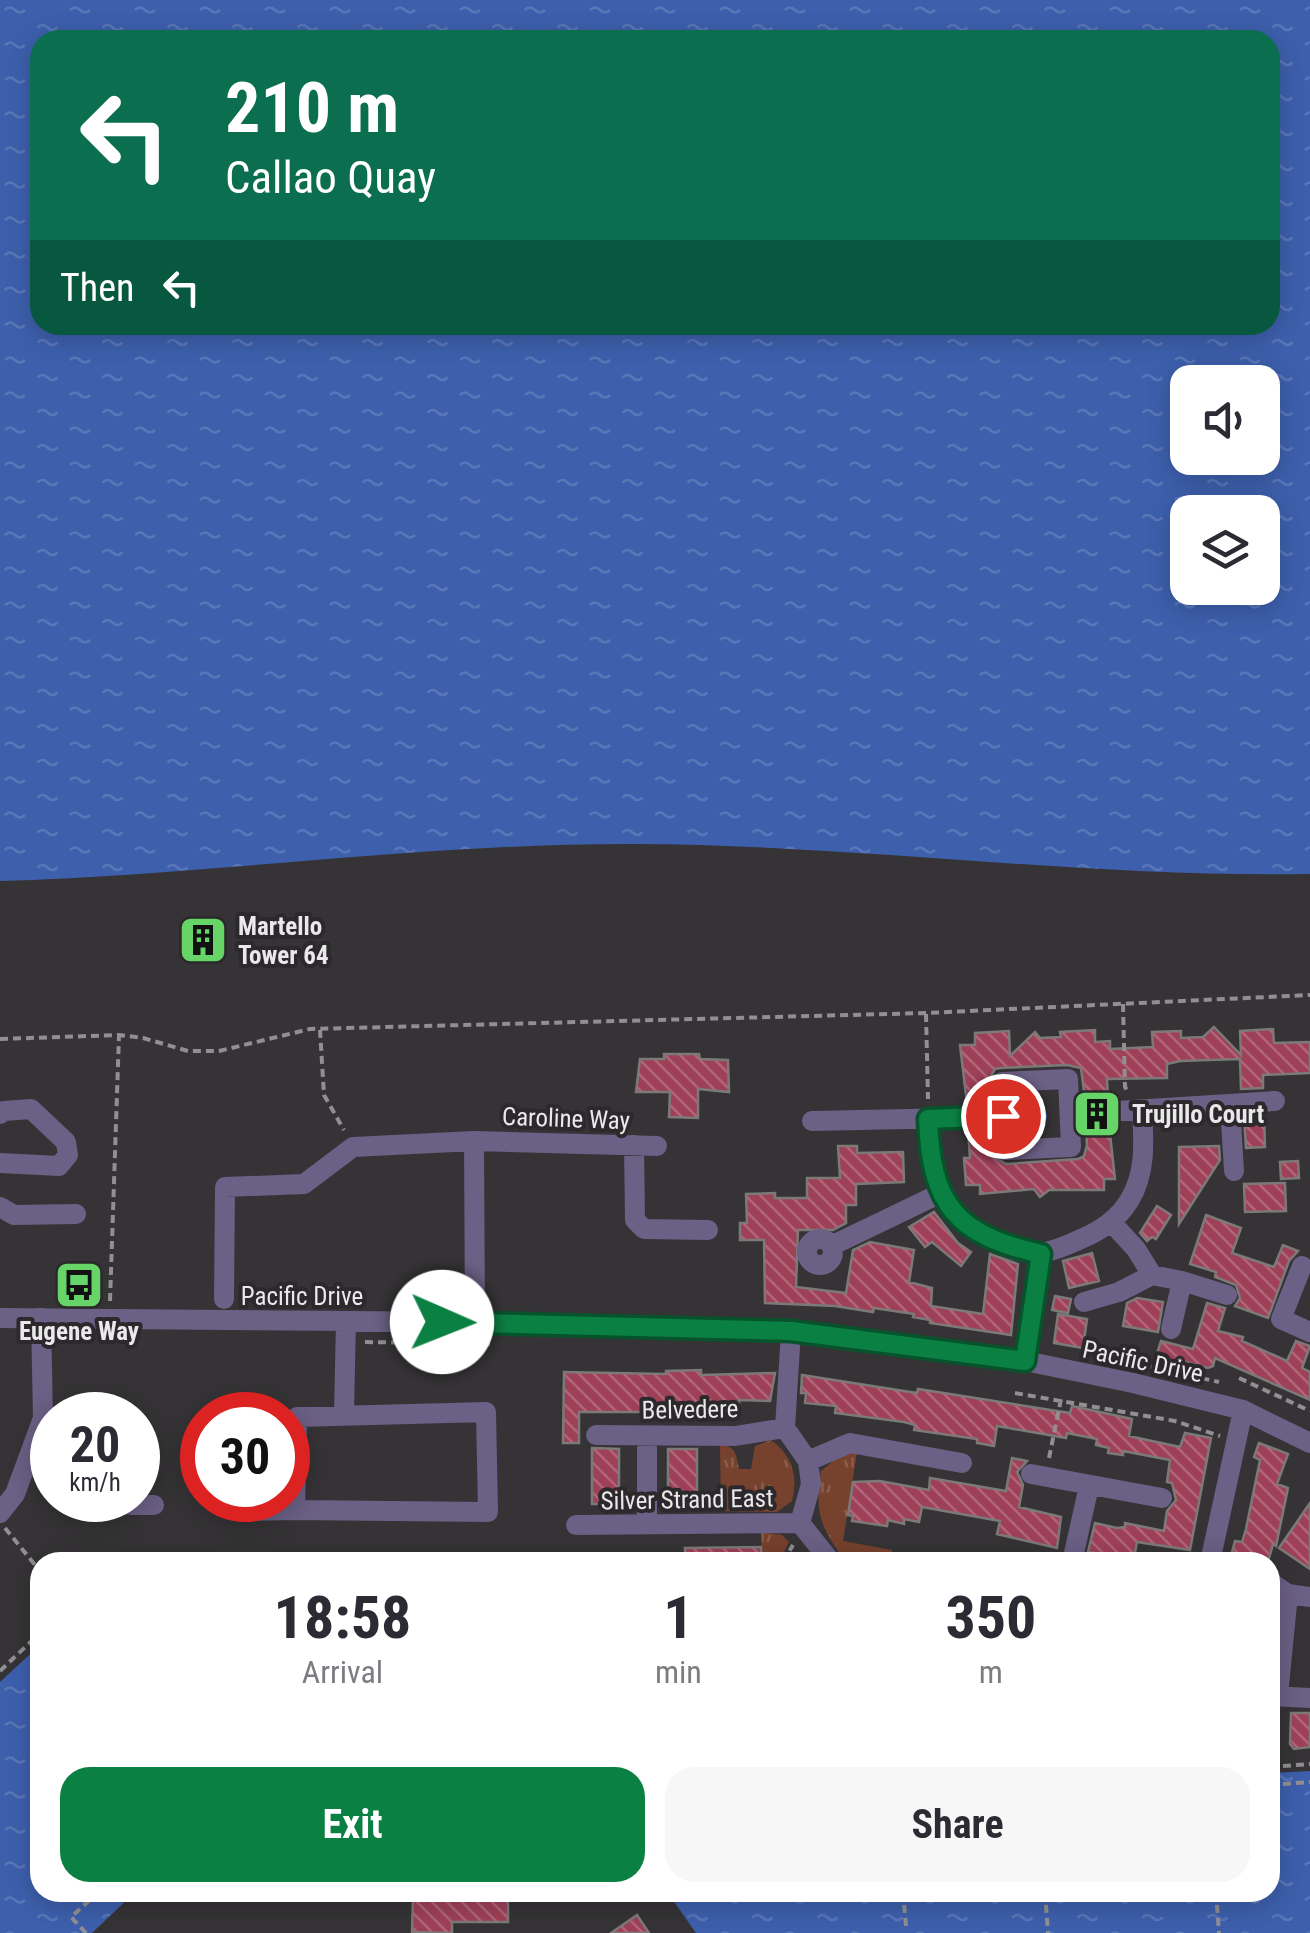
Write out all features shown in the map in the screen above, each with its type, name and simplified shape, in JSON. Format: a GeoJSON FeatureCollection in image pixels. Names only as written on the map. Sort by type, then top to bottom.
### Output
{"type":"FeatureCollection","features":[{"type":"Feature","properties":{"kind":"street"},"geometry":{"type":"LineString","coordinates":[[1068,1079],[1071,1147],[1005,1150],[1003,1116],[1002,1082],[1068,1079]]}},
{"type":"Feature","properties":{"kind":"street"},"geometry":{"type":"LineString","coordinates":[[1070,1114],[1275,1102]]}},
{"type":"Feature","properties":{"kind":"street"},"geometry":{"type":"LineString","coordinates":[[1230,1105],[1234,1171]]}},
{"type":"Feature","properties":{"kind":"street"},"geometry":{"type":"LineString","coordinates":[[0,1114],[31,1109],[66,1142],[68,1156],[59,1166],[0,1163]]}},
{"type":"Feature","properties":{"kind":"street"},"geometry":{"type":"LineString","coordinates":[[928,1119],[930,1159],[941,1192],[971,1228],[999,1244],[1041,1254],[1093,1234],[1129,1202],[1140,1176],[1144,1145],[1142,1111]]}},
{"type":"Feature","properties":{"kind":"street"},"geometry":{"type":"LineString","coordinates":[[812,1121],[1003,1116]]}},
{"type":"Feature","properties":{"kind":"street","name":"Caroline Way"},"geometry":{"type":"LineString","coordinates":[[353,1147],[474,1141],[657,1146]]}},
{"type":"Feature","properties":{"kind":"street","name":"Caroline Way"},"geometry":{"type":"LineString","coordinates":[[474,1141],[474,1322]]}},
{"type":"Feature","properties":{"kind":"street"},"geometry":{"type":"LineString","coordinates":[[634,1146],[638,1226],[644,1230],[708,1230]]}},
{"type":"Feature","properties":{"kind":"street"},"geometry":{"type":"LineString","coordinates":[[224,1299],[225,1187],[304,1184],[353,1147]]}},
{"type":"Feature","properties":{"kind":"street"},"geometry":{"type":"LineString","coordinates":[[831,1246],[941,1192]]}},
{"type":"Feature","properties":{"kind":"street"},"geometry":{"type":"LineString","coordinates":[[0,1208],[14,1215],[76,1214]]}},
{"type":"Feature","properties":{"kind":"street"},"geometry":{"type":"LineString","coordinates":[[1111,1222],[1136,1249],[1152,1275]]}},
{"type":"Feature","properties":{"kind":"street"},"geometry":{"type":"LineString","coordinates":[[1025,1361],[1041,1254]]}},
{"type":"Feature","properties":{"kind":"street"},"geometry":{"type":"LineString","coordinates":[[1302,1266],[1281,1319],[1310,1332]]}},
{"type":"Feature","properties":{"kind":"street"},"geometry":{"type":"LineString","coordinates":[[1084,1302],[1118,1292],[1152,1275],[1227,1295]]}},
{"type":"Feature","properties":{"kind":"street"},"geometry":{"type":"LineString","coordinates":[[1171,1329],[1182,1281]]}},
{"type":"Feature","properties":{"kind":"street","name":"Pacific Drive"},"geometry":{"type":"LineString","coordinates":[[0,1318],[347,1332],[474,1322],[791,1331],[1025,1361],[1150,1386],[1242,1410],[1310,1442]]}},
{"type":"Feature","properties":{"kind":"street"},"geometry":{"type":"LineString","coordinates":[[42,1318],[46,1392]]}},
{"type":"Feature","properties":{"kind":"street"},"geometry":{"type":"LineString","coordinates":[[791,1331],[785,1428],[808,1460],[811,1484],[800,1523],[822,1552]]}},
{"type":"Feature","properties":{"kind":"street"},"geometry":{"type":"LineString","coordinates":[[344,1414],[347,1332]]}},
{"type":"Feature","properties":{"kind":"street"},"geometry":{"type":"LineString","coordinates":[[1212,1552],[1242,1410]]}},
{"type":"Feature","properties":{"kind":"street"},"geometry":{"type":"LineString","coordinates":[[310,1416],[486,1412],[488,1512],[310,1510]]}},
{"type":"Feature","properties":{"kind":"street","name":"Belvedere"},"geometry":{"type":"LineString","coordinates":[[596,1435],[735,1436],[785,1428]]}},
{"type":"Feature","properties":{"kind":"street"},"geometry":{"type":"LineString","coordinates":[[808,1460],[850,1443],[962,1464]]}},
{"type":"Feature","properties":{"kind":"street"},"geometry":{"type":"LineString","coordinates":[[647,1524],[648,1448]]}},
{"type":"Feature","properties":{"kind":"street"},"geometry":{"type":"LineString","coordinates":[[0,1512],[7,1489],[30,1449]]}},
{"type":"Feature","properties":{"kind":"street"},"geometry":{"type":"LineString","coordinates":[[1038,1476],[1162,1498]]}},
{"type":"Feature","properties":{"kind":"street"},"geometry":{"type":"LineString","coordinates":[[1074,1552],[1089,1486]]}},
{"type":"Feature","properties":{"kind":"street","name":"Silver Strand East"},"geometry":{"type":"LineString","coordinates":[[576,1525],[800,1523]]}},
{"type":"Feature","properties":{"kind":"street"},"geometry":{"type":"LineString","coordinates":[[1280,1589],[1310,1598]]}},
{"type":"Feature","properties":{"kind":"street"},"geometry":{"type":"LineString","coordinates":[[1280,1652],[1288,1594]]}},
{"type":"Feature","properties":{"kind":"street"},"geometry":{"type":"LineString","coordinates":[[1280,1696],[1310,1698]]}},
{"type":"Feature","properties":{"kind":"path"},"geometry":{"type":"LineString","coordinates":[[0,1038],[119,1035],[188,1051],[219,1051],[320,1029],[926,1013],[1310,994]]}},
{"type":"Feature","properties":{"kind":"path"},"geometry":{"type":"LineString","coordinates":[[1123,1004],[1125,1087],[1142,1111]]}},
{"type":"Feature","properties":{"kind":"path"},"geometry":{"type":"LineString","coordinates":[[926,1013],[928,1119]]}},
{"type":"Feature","properties":{"kind":"path"},"geometry":{"type":"LineString","coordinates":[[320,1029],[324,1095],[353,1147]]}},
{"type":"Feature","properties":{"kind":"path"},"geometry":{"type":"LineString","coordinates":[[93,1319],[110,1302],[119,1035]]}},
{"type":"Feature","properties":{"kind":"path"},"geometry":{"type":"LineString","coordinates":[[347,1332],[493,1344]]}},
{"type":"Feature","properties":{"kind":"path"},"geometry":{"type":"LineString","coordinates":[[1239,1378],[1310,1410]]}},
{"type":"Feature","properties":{"kind":"path"},"geometry":{"type":"LineString","coordinates":[[1015,1393],[1175,1421],[1236,1442]]}},
{"type":"Feature","properties":{"kind":"path"},"geometry":{"type":"LineString","coordinates":[[1038,1476],[1061,1399]]}},
{"type":"Feature","properties":{"kind":"path"},"geometry":{"type":"LineString","coordinates":[[0,1522],[30,1559]]}},
{"type":"Feature","properties":{"kind":"path"},"geometry":{"type":"LineString","coordinates":[[0,1671],[30,1642]]}},
{"type":"Feature","properties":{"kind":"path"},"geometry":{"type":"LineString","coordinates":[[1280,1766],[1310,1764]]}},
{"type":"Feature","properties":{"kind":"path"},"geometry":{"type":"LineString","coordinates":[[1280,1784],[1310,1782]]}},
{"type":"Feature","properties":{"kind":"path"},"geometry":{"type":"LineString","coordinates":[[86,1933],[71,1916],[88,1902]]}},
{"type":"Feature","properties":{"kind":"path"},"geometry":{"type":"LineString","coordinates":[[905,1902],[906,1926]]}},
{"type":"Feature","properties":{"kind":"path"},"geometry":{"type":"LineString","coordinates":[[1046,1902],[1048,1933]]}},
{"type":"Feature","properties":{"kind":"path"},"geometry":{"type":"LineString","coordinates":[[1217,1902],[1219,1933]]}},
{"type":"Feature","properties":{"kind":"green space"},"geometry":{"type":"Polygon","coordinates":[[[771,1440],[792,1466],[792,1501],[777,1512],[721,1511],[720,1445],[733,1450],[739,1469],[751,1469],[755,1446],[771,1440]]]}},
{"type":"Feature","properties":{"kind":"green space"},"geometry":{"type":"Polygon","coordinates":[[[844,1452],[857,1452],[843,1541],[892,1552],[839,1552],[825,1530],[819,1510],[821,1471],[844,1452]]]}},
{"type":"Feature","properties":{"kind":"green space"},"geometry":{"type":"Polygon","coordinates":[[[761,1532],[782,1535],[789,1542],[784,1552],[762,1552],[761,1532]]]}},
{"type":"Feature","properties":{"kind":"water"},"geometry":{"type":"Polygon","coordinates":[[[0,0],[1310,0],[1310,874],[1141,871],[805,850],[636,844],[477,849],[0,881],[0,0]]]}},
{"type":"Feature","properties":{"kind":"water"},"geometry":{"type":"Polygon","coordinates":[[[1036,1105],[1044,1108],[1044,1124],[1036,1127],[1028,1124],[1025,1116],[1028,1108],[1036,1105]]]}},
{"type":"Feature","properties":{"kind":"water"},"geometry":{"type":"Polygon","coordinates":[[[30,1654],[30,1902],[125,1902],[92,1933],[0,1933],[0,1682],[30,1654]]]}},
{"type":"Feature","properties":{"kind":"water"},"geometry":{"type":"Polygon","coordinates":[[[1310,1771],[1310,1933],[696,1933],[674,1902],[1280,1902],[1280,1772],[1310,1771]]]}},
{"type":"Feature","properties":{"kind":"building","name":"Martello Tower 64"},"geometry":{"type":"Polygon","coordinates":[[[203,925],[214,930],[219,941],[214,952],[203,957],[192,952],[187,941],[192,930],[203,925]]]}},
{"type":"Feature","properties":{"kind":"building"},"geometry":{"type":"Polygon","coordinates":[[[1214,1027],[1241,1055],[1240,1031],[1273,1029],[1274,1043],[1310,1042],[1310,1073],[1263,1075],[1263,1088],[1241,1089],[1240,1059],[1180,1061],[1167,1064],[1167,1078],[1107,1079],[1108,1098],[1085,1099],[1081,1068],[1001,1068],[995,1069],[989,1079],[989,1104],[967,1104],[960,1045],[975,1045],[975,1033],[1009,1031],[1010,1056],[1035,1032],[1040,1038],[1061,1037],[1060,1032],[1095,1030],[1095,1042],[1110,1041],[1110,1049],[1153,1047],[1152,1032],[1181,1031],[1181,1038],[1203,1037],[1214,1027]]]}},
{"type":"Feature","properties":{"kind":"building"},"geometry":{"type":"Polygon","coordinates":[[[664,1054],[699,1054],[700,1059],[728,1060],[729,1092],[698,1089],[698,1118],[669,1117],[670,1092],[636,1092],[640,1059],[664,1059],[664,1054]]]}},
{"type":"Feature","properties":{"kind":"building"},"geometry":{"type":"Polygon","coordinates":[[[1264,1115],[1265,1147],[1246,1148],[1244,1117],[1264,1115]]]}},
{"type":"Feature","properties":{"kind":"building"},"geometry":{"type":"Polygon","coordinates":[[[1109,1125],[1115,1179],[1104,1179],[1104,1190],[1049,1190],[1040,1197],[1034,1189],[980,1194],[980,1185],[966,1185],[968,1131],[990,1131],[993,1156],[1006,1164],[1078,1159],[1084,1156],[1087,1145],[1086,1127],[1109,1125]]]}},
{"type":"Feature","properties":{"kind":"building"},"geometry":{"type":"Polygon","coordinates":[[[838,1146],[857,1146],[857,1153],[903,1152],[904,1182],[856,1184],[856,1205],[846,1205],[846,1223],[833,1230],[798,1230],[796,1287],[846,1293],[853,1250],[870,1242],[914,1250],[909,1282],[932,1288],[931,1306],[983,1314],[990,1254],[1018,1264],[1011,1335],[930,1323],[913,1317],[914,1314],[874,1308],[873,1312],[765,1303],[764,1240],[740,1240],[740,1223],[747,1223],[746,1194],[807,1198],[807,1178],[840,1178],[838,1146]]]}},
{"type":"Feature","properties":{"kind":"building"},"geometry":{"type":"Polygon","coordinates":[[[1219,1146],[1220,1160],[1179,1224],[1179,1147],[1219,1146]]]}},
{"type":"Feature","properties":{"kind":"building"},"geometry":{"type":"Polygon","coordinates":[[[1298,1161],[1299,1178],[1281,1179],[1280,1162],[1298,1161]]]}},
{"type":"Feature","properties":{"kind":"building"},"geometry":{"type":"Polygon","coordinates":[[[1285,1183],[1286,1211],[1245,1212],[1244,1184],[1285,1183]]]}},
{"type":"Feature","properties":{"kind":"building"},"geometry":{"type":"Polygon","coordinates":[[[1157,1206],[1171,1215],[1156,1239],[1147,1241],[1140,1233],[1157,1206]]]}},
{"type":"Feature","properties":{"kind":"building"},"geometry":{"type":"Polygon","coordinates":[[[934,1212],[958,1243],[971,1252],[961,1266],[932,1242],[925,1247],[909,1227],[934,1212]]]}},
{"type":"Feature","properties":{"kind":"building"},"geometry":{"type":"Polygon","coordinates":[[[1206,1215],[1241,1228],[1232,1253],[1274,1267],[1283,1245],[1298,1251],[1289,1261],[1268,1318],[1235,1306],[1240,1298],[1236,1285],[1215,1277],[1216,1272],[1190,1264],[1206,1215]]]}},
{"type":"Feature","properties":{"kind":"building"},"geometry":{"type":"Polygon","coordinates":[[[1092,1253],[1099,1281],[1069,1288],[1063,1261],[1092,1253]]]}},
{"type":"Feature","properties":{"kind":"building"},"geometry":{"type":"Polygon","coordinates":[[[1055,1296],[1071,1299],[1068,1313],[1052,1310],[1055,1296]]]}},
{"type":"Feature","properties":{"kind":"building"},"geometry":{"type":"Polygon","coordinates":[[[1137,1298],[1163,1302],[1158,1332],[1123,1326],[1127,1303],[1137,1298]]]}},
{"type":"Feature","properties":{"kind":"building"},"geometry":{"type":"Polygon","coordinates":[[[1207,1303],[1225,1308],[1218,1331],[1243,1337],[1242,1341],[1287,1361],[1296,1341],[1310,1346],[1302,1368],[1310,1372],[1310,1400],[1215,1358],[1208,1368],[1162,1360],[1163,1356],[1157,1354],[1161,1341],[1193,1349],[1207,1303]]]}},
{"type":"Feature","properties":{"kind":"building"},"geometry":{"type":"Polygon","coordinates":[[[1058,1314],[1087,1319],[1083,1348],[1054,1343],[1058,1314]]]}},
{"type":"Feature","properties":{"kind":"building"},"geometry":{"type":"Polygon","coordinates":[[[701,1370],[701,1375],[775,1373],[770,1401],[739,1400],[739,1406],[684,1405],[684,1412],[579,1412],[579,1443],[563,1443],[564,1372],[666,1374],[701,1370]]]}},
{"type":"Feature","properties":{"kind":"building"},"geometry":{"type":"Polygon","coordinates":[[[802,1375],[1070,1413],[1072,1406],[1132,1419],[1129,1436],[1180,1447],[1185,1433],[1211,1438],[1190,1550],[1137,1542],[1135,1552],[1088,1552],[1095,1523],[1117,1528],[1125,1527],[1125,1523],[1164,1531],[1167,1511],[1176,1500],[1172,1483],[1167,1482],[1170,1460],[1123,1451],[1123,1455],[1108,1453],[1109,1448],[1096,1445],[1097,1439],[1067,1433],[1066,1438],[997,1426],[994,1446],[977,1443],[977,1439],[914,1430],[915,1425],[904,1422],[835,1413],[836,1406],[805,1403],[806,1393],[801,1393],[802,1375]]]}},
{"type":"Feature","properties":{"kind":"building"},"geometry":{"type":"Polygon","coordinates":[[[1259,1443],[1288,1454],[1277,1484],[1288,1488],[1276,1546],[1273,1544],[1271,1552],[1232,1552],[1235,1541],[1242,1542],[1246,1529],[1260,1460],[1254,1457],[1259,1443]]]}},
{"type":"Feature","properties":{"kind":"building"},"geometry":{"type":"Polygon","coordinates":[[[592,1448],[619,1449],[619,1504],[592,1504],[592,1448]]]}},
{"type":"Feature","properties":{"kind":"building"},"geometry":{"type":"Polygon","coordinates":[[[668,1449],[697,1449],[697,1506],[668,1506],[668,1449]]]}},
{"type":"Feature","properties":{"kind":"building"},"geometry":{"type":"Polygon","coordinates":[[[1012,1458],[1027,1461],[1017,1472],[1023,1485],[1019,1507],[1061,1517],[1057,1548],[997,1534],[1000,1521],[922,1507],[919,1522],[888,1520],[887,1526],[852,1521],[853,1516],[848,1515],[853,1482],[880,1481],[929,1490],[930,1478],[1006,1491],[1012,1458]]]}},
{"type":"Feature","properties":{"kind":"building"},"geometry":{"type":"Polygon","coordinates":[[[1310,1503],[1310,1569],[1279,1548],[1310,1503]]]}},
{"type":"Feature","properties":{"kind":"building"},"geometry":{"type":"Polygon","coordinates":[[[761,1547],[761,1552],[685,1552],[685,1548],[761,1547]]]}},
{"type":"Feature","properties":{"kind":"building"},"geometry":{"type":"Polygon","coordinates":[[[1291,1713],[1310,1713],[1310,1747],[1294,1749],[1290,1744],[1291,1713]]]}},
{"type":"Feature","properties":{"kind":"building"},"geometry":{"type":"Polygon","coordinates":[[[413,1902],[508,1902],[508,1922],[452,1922],[452,1933],[412,1932],[413,1902]]]}},
{"type":"Feature","properties":{"kind":"building"},"geometry":{"type":"Polygon","coordinates":[[[637,1915],[649,1933],[611,1933],[637,1915]]]}},
{"type":"Feature","properties":{"kind":"place","name":"Martello Tower 64"},"geometry":{"type":"Point","coordinates":[203,940]}},
{"type":"Feature","properties":{"kind":"place","name":"Trujillo Court"},"geometry":{"type":"Point","coordinates":[1097,1114]}},
{"type":"Feature","properties":{"kind":"place","name":"Eugene Way"},"geometry":{"type":"Point","coordinates":[79,1285]}},
{"type":"Feature","properties":{"kind":"route"},"geometry":{"type":"LineString","coordinates":[[442,1322],[791,1331],[1025,1361],[1041,1254],[999,1244],[971,1228],[950,1207],[936,1184],[930,1159],[928,1119],[1003,1116]]}}]}
